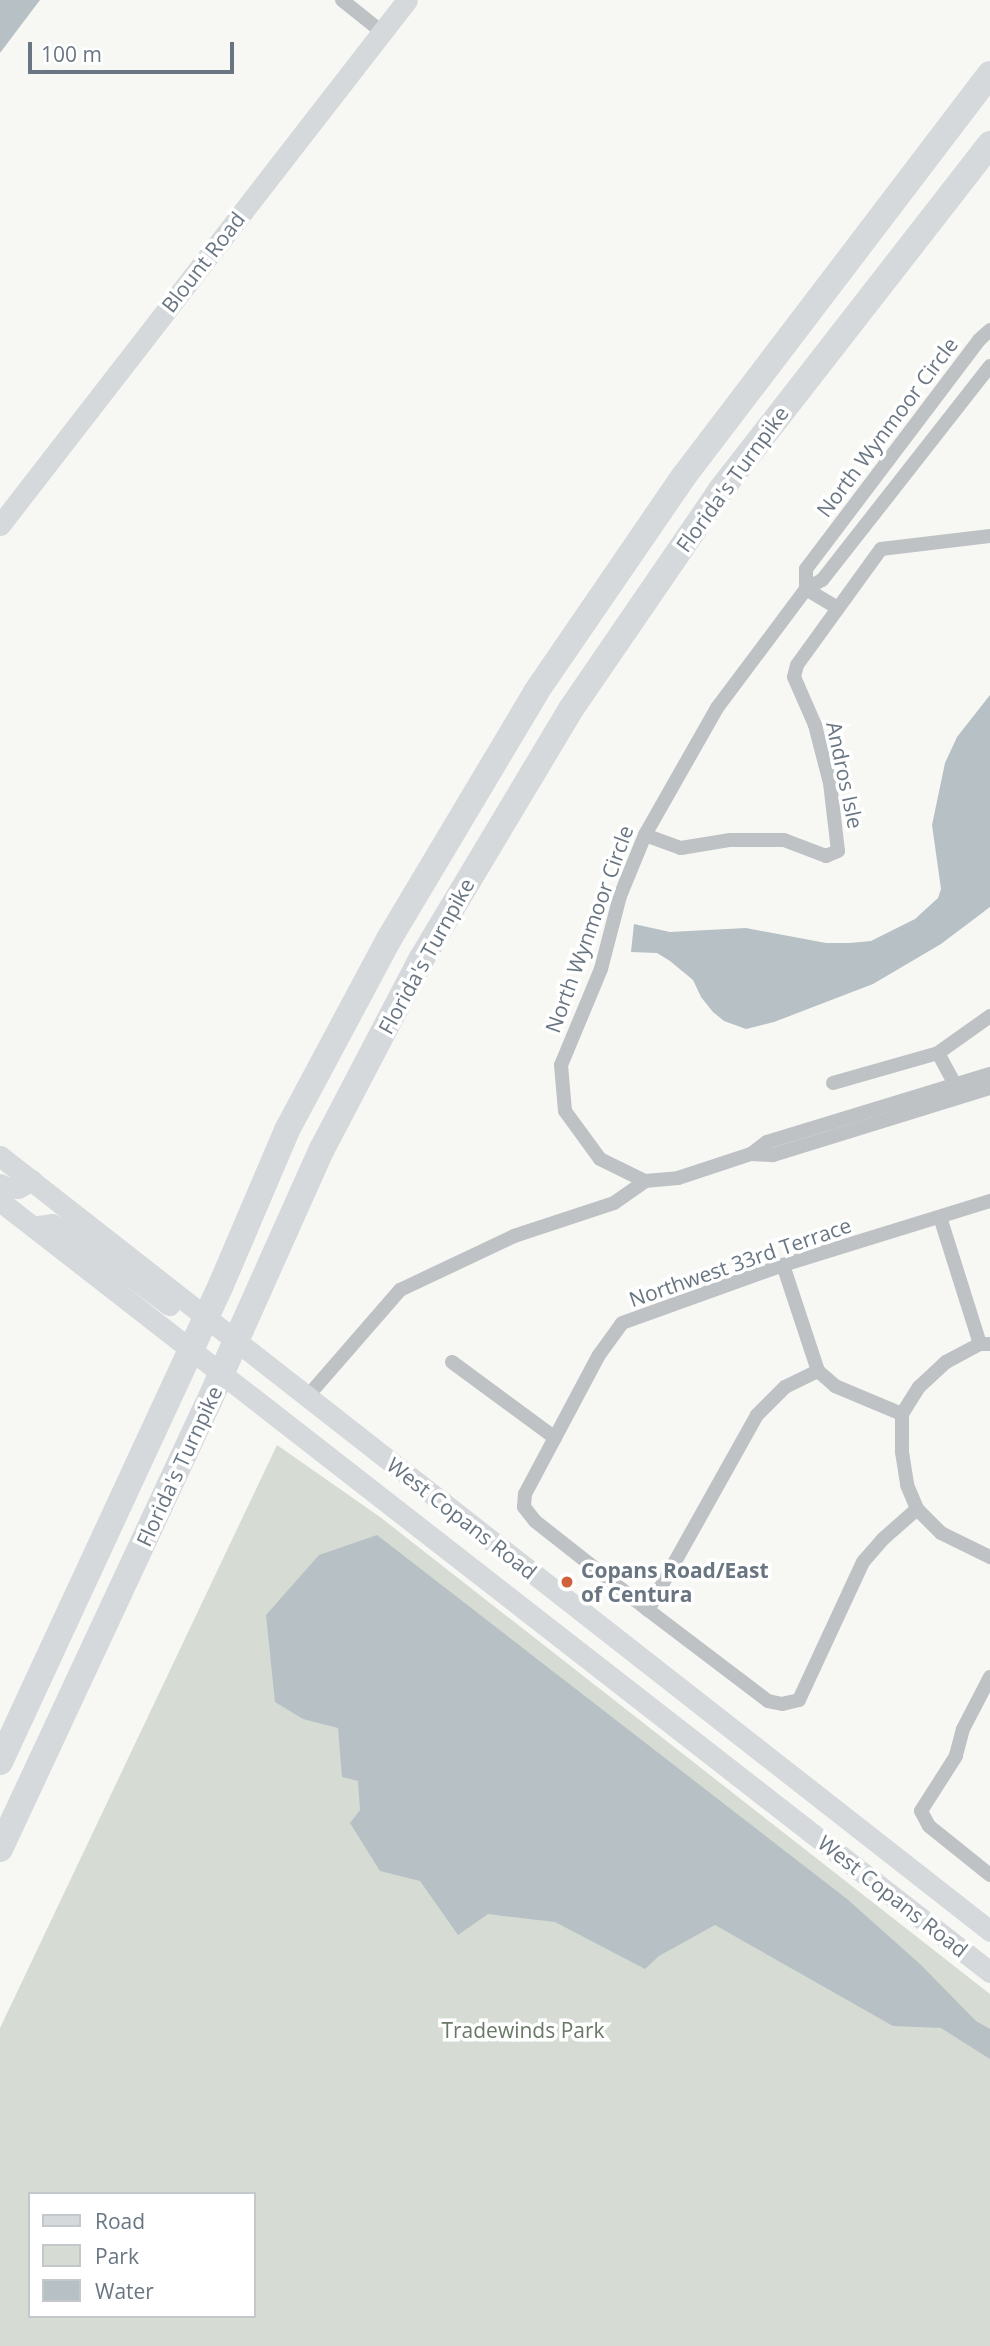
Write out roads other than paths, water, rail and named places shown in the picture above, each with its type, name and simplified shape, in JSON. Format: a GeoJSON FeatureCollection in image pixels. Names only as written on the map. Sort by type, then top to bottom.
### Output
{"type":"FeatureCollection","features":[{"type":"Feature","properties":{"kind":"highway","name":"Florida's Turnpike"},"geometry":{"type":"LineString","coordinates":[[0,1762],[221,1285],[287,1130],[389,939],[536,692],[684,476],[990,74]]}},
{"type":"Feature","properties":{"kind":"highway","name":"Florida's Turnpike"},"geometry":{"type":"LineString","coordinates":[[0,1849],[252,1309],[321,1149],[422,958],[571,709],[720,491],[990,144]]}},
{"type":"Feature","properties":{"kind":"main road","name":"Blount Road"},"geometry":{"type":"LineString","coordinates":[[0,525],[407,0]]}},
{"type":"Feature","properties":{"kind":"main road","name":"West Copans Road"},"geometry":{"type":"LineString","coordinates":[[0,1156],[990,1931]]}},
{"type":"Feature","properties":{"kind":"main road"},"geometry":{"type":"LineString","coordinates":[[0,1184],[18,1188],[32,1180]]}},
{"type":"Feature","properties":{"kind":"main road","name":"West Copans Road"},"geometry":{"type":"LineString","coordinates":[[0,1201],[990,1972]]}},
{"type":"Feature","properties":{"kind":"main road"},"geometry":{"type":"LineString","coordinates":[[33,1226],[52,1224],[102,1255],[268,1380],[307,1396]]}},
{"type":"Feature","properties":{"kind":"main road"},"geometry":{"type":"LineString","coordinates":[[571,1645],[592,1620]]}},
{"type":"Feature","properties":{"kind":"street"},"geometry":{"type":"LineString","coordinates":[[342,0],[382,32]]}},
{"type":"Feature","properties":{"kind":"street","name":"North Wynmoor Circle"},"geometry":{"type":"LineString","coordinates":[[806,589],[806,569],[979,340],[990,330]]}},
{"type":"Feature","properties":{"kind":"street","name":"North Wynmoor Circle"},"geometry":{"type":"LineString","coordinates":[[645,1181],[600,1159],[572,1121],[565,1111],[561,1065],[601,969],[620,896],[645,835],[717,708],[806,589],[822,580],[990,366]]}},
{"type":"Feature","properties":{"kind":"street","name":"Andros Isle"},"geometry":{"type":"LineString","coordinates":[[645,835],[681,848],[730,840],[784,840],[825,856],[838,850],[837,822],[818,736],[794,677],[797,664],[881,549],[990,536]]}},
{"type":"Feature","properties":{"kind":"street"},"geometry":{"type":"LineString","coordinates":[[806,589],[838,608]]}},
{"type":"Feature","properties":{"kind":"street"},"geometry":{"type":"LineString","coordinates":[[833,1083],[938,1053],[990,1016]]}},
{"type":"Feature","properties":{"kind":"street"},"geometry":{"type":"LineString","coordinates":[[938,1053],[958,1091]]}},
{"type":"Feature","properties":{"kind":"street"},"geometry":{"type":"LineString","coordinates":[[307,1396],[400,1290],[514,1236],[614,1203],[645,1181],[678,1178],[751,1154],[773,1156],[958,1091],[990,1074]]}},
{"type":"Feature","properties":{"kind":"street"},"geometry":{"type":"LineString","coordinates":[[958,1091],[990,1088]]}},
{"type":"Feature","properties":{"kind":"street","name":"Northwest 33rd Terrace"},"geometry":{"type":"LineString","coordinates":[[648,1610],[535,1521],[524,1507],[525,1494],[599,1355],[622,1323],[783,1265],[990,1201]]}},
{"type":"Feature","properties":{"kind":"street"},"geometry":{"type":"LineString","coordinates":[[940,1217],[985,1344],[946,1362],[919,1387],[902,1414],[902,1452],[907,1485],[917,1509],[942,1533],[990,1557]]}},
{"type":"Feature","properties":{"kind":"street"},"geometry":{"type":"LineString","coordinates":[[783,1265],[818,1371],[835,1386],[902,1414]]}},
{"type":"Feature","properties":{"kind":"street"},"geometry":{"type":"LineString","coordinates":[[452,1362],[555,1438]]}},
{"type":"Feature","properties":{"kind":"street"},"geometry":{"type":"LineString","coordinates":[[818,1371],[785,1387],[757,1415],[648,1610],[768,1701],[782,1704],[799,1700],[863,1562],[883,1539],[917,1509]]}},
{"type":"Feature","properties":{"kind":"street"},"geometry":{"type":"LineString","coordinates":[[990,1677],[964,1729],[956,1756],[920,1811],[929,1826],[990,1875]]}},
{"type":"Feature","properties":{"kind":"water"},"geometry":{"type":"Polygon","coordinates":[[[0,0],[40,0],[0,53],[0,0]]]}},
{"type":"Feature","properties":{"kind":"water"},"geometry":{"type":"Polygon","coordinates":[[[990,695],[990,907],[941,944],[873,984],[774,1022],[746,1029],[724,1021],[713,1012],[701,997],[693,980],[670,961],[657,953],[631,952],[634,924],[670,932],[746,928],[826,943],[849,943],[871,941],[915,919],[938,898],[941,889],[932,825],[945,763],[957,737],[990,695]]]}},
{"type":"Feature","properties":{"kind":"water"},"geometry":{"type":"Polygon","coordinates":[[[377,1535],[847,1899],[920,1964],[976,2021],[990,2029],[990,2059],[941,2028],[893,2026],[715,1925],[659,1956],[645,1969],[555,1922],[488,1914],[458,1935],[420,1881],[380,1871],[350,1823],[360,1810],[358,1781],[342,1777],[338,1728],[303,1719],[275,1702],[266,1615],[319,1555],[377,1535]]]}},
{"type":"Feature","properties":{"kind":"place","name":"Copans Road/East of Centura"},"geometry":{"type":"Point","coordinates":[567,1582]}},
{"type":"Feature","properties":{"kind":"park label","name":"Tradewinds Park"},"geometry":{"type":"Point","coordinates":[523,2030]}}]}
